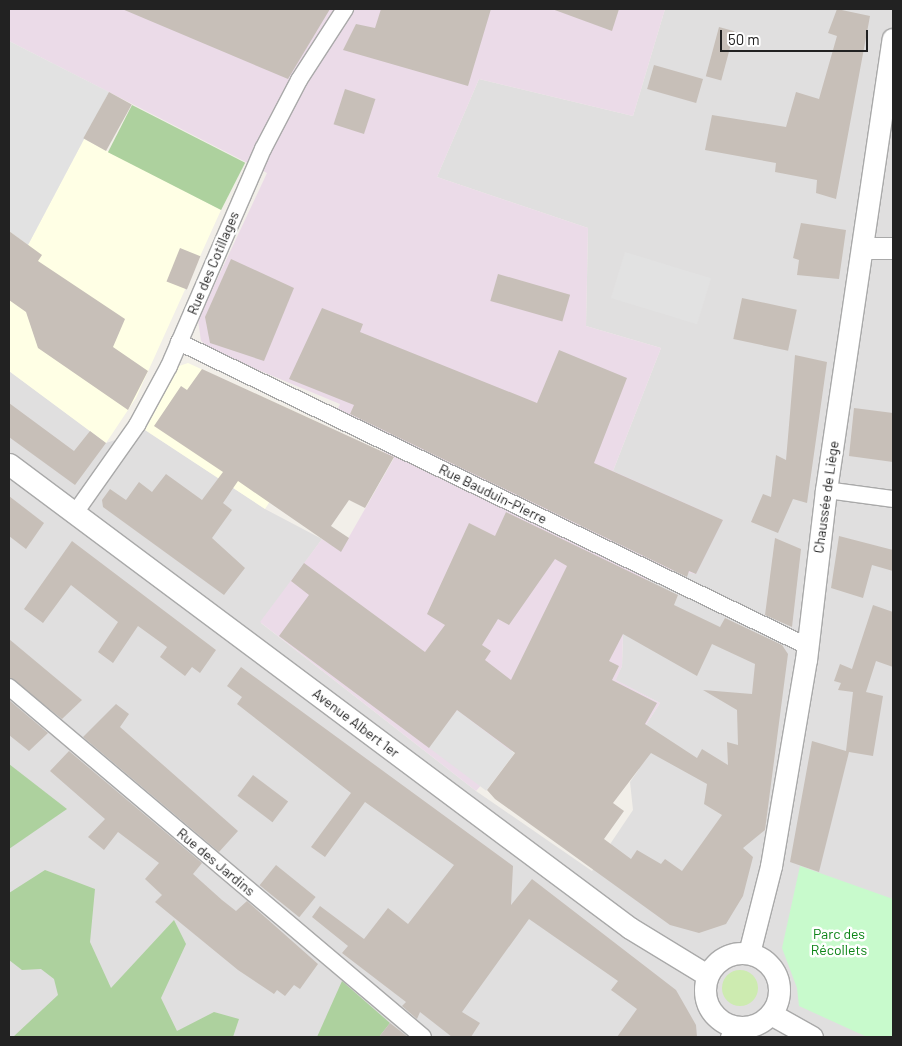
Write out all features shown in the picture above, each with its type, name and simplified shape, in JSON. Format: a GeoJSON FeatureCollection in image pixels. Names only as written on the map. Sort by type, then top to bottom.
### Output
{"type":"FeatureCollection","features":[{"type":"Feature","properties":{"kind":"street","name":"Rue des Cotillages"},"geometry":{"type":"LineString","coordinates":[[75,513],[137,425],[179,342],[275,126],[345,9]]}},
{"type":"Feature","properties":{"kind":"street","name":"Chaussée de Liège"},"geometry":{"type":"LineString","coordinates":[[749,953],[771,866],[807,646],[826,490],[893,39]]}},
{"type":"Feature","properties":{"kind":"street"},"geometry":{"type":"LineString","coordinates":[[862,248],[893,248]]}},
{"type":"Feature","properties":{"kind":"street","name":"Rue Bauduin-Pierre"},"geometry":{"type":"LineString","coordinates":[[179,342],[807,646]]}},
{"type":"Feature","properties":{"kind":"street","name":"Avenue Albert 1er"},"geometry":{"type":"LineString","coordinates":[[9,464],[630,928],[707,975]]}},
{"type":"Feature","properties":{"kind":"street"},"geometry":{"type":"LineString","coordinates":[[826,490],[893,499]]}},
{"type":"Feature","properties":{"kind":"street","name":"Rue des Jardins"},"geometry":{"type":"LineString","coordinates":[[9,687],[423,1037]]}},
{"type":"Feature","properties":{"kind":"street"},"geometry":{"type":"LineString","coordinates":[[749,953],[775,972],[779,994],[771,1014],[761,1022],[732,1032],[708,1008],[707,975],[724,957],[749,953]]}},
{"type":"Feature","properties":{"kind":"street"},"geometry":{"type":"LineString","coordinates":[[771,1014],[812,1037]]}},
{"type":"Feature","properties":{"kind":"shaded area"},"geometry":{"type":"Polygon","coordinates":[[[9,9],[665,9],[633,116],[479,79],[437,177],[588,228],[586,326],[661,348],[613,471],[723,520],[696,574],[653,567],[623,633],[622,666],[616,680],[660,703],[624,759],[550,708],[476,791],[260,622],[322,539],[341,551],[394,458],[333,421],[340,404],[215,352],[201,341],[198,320],[267,173],[9,41],[9,9]]]}},
{"type":"Feature","properties":{"kind":"shaded area"},"geometry":{"type":"Polygon","coordinates":[[[665,9],[893,9],[893,1037],[9,1037],[9,371],[106,443],[145,430],[265,509],[322,539],[261,623],[476,791],[592,871],[633,810],[630,782],[639,769],[624,759],[660,703],[615,680],[622,666],[623,634],[613,471],[661,348],[586,326],[588,228],[437,177],[479,79],[633,116],[665,9]]]}},
{"type":"Feature","properties":{"kind":"shaded area"},"geometry":{"type":"Polygon","coordinates":[[[9,41],[109,92],[28,245],[9,231],[9,41]]]}},
{"type":"Feature","properties":{"kind":"shaded area"},"geometry":{"type":"Polygon","coordinates":[[[84,139],[221,210],[136,398],[106,443],[9,371],[9,231],[28,245],[84,139]]]}},
{"type":"Feature","properties":{"kind":"shaded area"},"geometry":{"type":"Polygon","coordinates":[[[625,252],[711,278],[697,324],[611,298],[625,252]]]}},
{"type":"Feature","properties":{"kind":"shaded area"},"geometry":{"type":"Polygon","coordinates":[[[188,363],[320,423],[265,509],[145,430],[179,366],[188,363]]]}},
{"type":"Feature","properties":{"kind":"shaded area"},"geometry":{"type":"Polygon","coordinates":[[[457,710],[515,753],[486,791],[429,748],[457,710]]]}},
{"type":"Feature","properties":{"kind":"green space"},"geometry":{"type":"Polygon","coordinates":[[[132,105],[245,163],[221,210],[108,152],[132,105]]]}},
{"type":"Feature","properties":{"kind":"green space"},"geometry":{"type":"Polygon","coordinates":[[[9,764],[67,809],[9,849],[9,764]]]}},
{"type":"Feature","properties":{"kind":"green space","name":"Parc des Récollets"},"geometry":{"type":"Polygon","coordinates":[[[800,866],[893,899],[893,1037],[867,1037],[799,1006],[797,988],[782,948],[800,866]]]}},
{"type":"Feature","properties":{"kind":"green space"},"geometry":{"type":"Polygon","coordinates":[[[45,870],[95,889],[90,942],[111,988],[174,920],[186,944],[161,998],[177,1031],[214,1012],[239,1019],[233,1037],[13,1037],[58,995],[54,979],[41,969],[22,970],[9,960],[9,893],[45,870]]]}},
{"type":"Feature","properties":{"kind":"green space"},"geometry":{"type":"Polygon","coordinates":[[[740,970],[752,976],[758,988],[752,1000],[740,1006],[728,1000],[722,988],[728,976],[740,970]]]}},
{"type":"Feature","properties":{"kind":"green space"},"geometry":{"type":"Polygon","coordinates":[[[342,981],[390,1023],[379,1037],[317,1037],[342,981]]]}},
{"type":"Feature","properties":{"kind":"building"},"geometry":{"type":"Polygon","coordinates":[[[122,9],[330,9],[288,79],[122,9]]]}},
{"type":"Feature","properties":{"kind":"building"},"geometry":{"type":"Polygon","coordinates":[[[381,9],[491,9],[468,86],[343,50],[356,24],[375,28],[381,9]]]}},
{"type":"Feature","properties":{"kind":"building"},"geometry":{"type":"Polygon","coordinates":[[[552,9],[619,9],[612,31],[552,9]]]}},
{"type":"Feature","properties":{"kind":"building"},"geometry":{"type":"Polygon","coordinates":[[[837,9],[870,16],[836,199],[816,193],[817,180],[775,172],[776,163],[705,150],[712,115],[786,127],[796,92],[819,99],[837,36],[828,33],[837,9]]]}},
{"type":"Feature","properties":{"kind":"building"},"geometry":{"type":"Polygon","coordinates":[[[719,27],[734,31],[721,80],[706,76],[719,27]]]}},
{"type":"Feature","properties":{"kind":"building"},"geometry":{"type":"Polygon","coordinates":[[[654,65],[703,79],[696,103],[647,89],[654,65]]]}},
{"type":"Feature","properties":{"kind":"building"},"geometry":{"type":"Polygon","coordinates":[[[345,89],[375,99],[364,134],[334,124],[345,89]]]}},
{"type":"Feature","properties":{"kind":"building"},"geometry":{"type":"Polygon","coordinates":[[[109,92],[132,105],[106,151],[83,138],[109,92]]]}},
{"type":"Feature","properties":{"kind":"building"},"geometry":{"type":"Polygon","coordinates":[[[801,223],[846,230],[839,279],[797,275],[799,260],[793,258],[801,223]]]}},
{"type":"Feature","properties":{"kind":"building"},"geometry":{"type":"Polygon","coordinates":[[[9,231],[42,255],[38,261],[125,319],[113,347],[148,371],[128,410],[38,348],[26,312],[9,300],[9,231]]]}},
{"type":"Feature","properties":{"kind":"building"},"geometry":{"type":"Polygon","coordinates":[[[180,248],[200,256],[187,290],[167,281],[180,248]]]}},
{"type":"Feature","properties":{"kind":"building"},"geometry":{"type":"Polygon","coordinates":[[[231,259],[294,288],[264,361],[210,343],[205,317],[231,259]]]}},
{"type":"Feature","properties":{"kind":"building"},"geometry":{"type":"Polygon","coordinates":[[[498,274],[570,295],[562,322],[490,301],[498,274]]]}},
{"type":"Feature","properties":{"kind":"building"},"geometry":{"type":"Polygon","coordinates":[[[742,298],[797,310],[788,351],[733,339],[742,298]]]}},
{"type":"Feature","properties":{"kind":"building"},"geometry":{"type":"Polygon","coordinates":[[[322,308],[363,324],[360,332],[537,403],[559,350],[627,378],[594,463],[723,520],[696,574],[689,571],[687,577],[350,414],[354,405],[289,379],[322,308]]]}},
{"type":"Feature","properties":{"kind":"building"},"geometry":{"type":"Polygon","coordinates":[[[795,355],[827,362],[807,503],[793,499],[778,533],[751,522],[763,494],[771,497],[776,455],[786,460],[795,355]]]}},
{"type":"Feature","properties":{"kind":"building"},"geometry":{"type":"Polygon","coordinates":[[[202,369],[394,457],[365,508],[349,500],[331,526],[349,538],[341,552],[238,481],[223,503],[232,510],[212,538],[245,568],[224,595],[103,507],[102,500],[110,489],[126,500],[139,482],[152,492],[166,474],[202,500],[223,472],[154,426],[181,386],[187,390],[202,369]]]}},
{"type":"Feature","properties":{"kind":"building"},"geometry":{"type":"Polygon","coordinates":[[[9,403],[74,451],[90,431],[106,443],[75,485],[9,437],[9,403]]]}},
{"type":"Feature","properties":{"kind":"building"},"geometry":{"type":"Polygon","coordinates":[[[854,408],[893,413],[893,462],[849,456],[854,408]]]}},
{"type":"Feature","properties":{"kind":"building"},"geometry":{"type":"Polygon","coordinates":[[[9,496],[44,523],[26,549],[9,536],[9,496]]]}},
{"type":"Feature","properties":{"kind":"building"},"geometry":{"type":"Polygon","coordinates":[[[506,512],[678,595],[674,605],[720,627],[725,618],[782,645],[788,654],[765,830],[743,848],[753,857],[743,896],[726,924],[699,933],[670,925],[495,799],[487,790],[515,753],[457,710],[429,748],[279,636],[309,595],[291,581],[304,563],[425,652],[445,625],[427,614],[469,523],[495,536],[506,512]],[[555,559],[509,625],[498,619],[482,645],[491,651],[485,660],[511,680],[567,566],[555,559]],[[623,634],[609,661],[619,666],[612,680],[657,703],[645,724],[697,758],[702,749],[728,765],[727,742],[738,745],[737,710],[703,690],[752,694],[755,664],[712,644],[697,676],[623,634]],[[651,753],[613,803],[624,811],[604,839],[631,859],[637,850],[661,864],[665,859],[682,871],[722,815],[704,804],[707,784],[651,753]]]}},
{"type":"Feature","properties":{"kind":"building"},"geometry":{"type":"Polygon","coordinates":[[[839,536],[893,550],[893,571],[872,565],[863,598],[831,588],[839,536]]]}},
{"type":"Feature","properties":{"kind":"building"},"geometry":{"type":"Polygon","coordinates":[[[775,538],[801,549],[792,627],[765,615],[775,538]]]}},
{"type":"Feature","properties":{"kind":"building"},"geometry":{"type":"Polygon","coordinates":[[[72,541],[216,650],[200,673],[192,667],[185,676],[160,657],[167,647],[138,626],[113,663],[98,652],[118,622],[71,585],[43,623],[24,609],[72,541]]]}},
{"type":"Feature","properties":{"kind":"building"},"geometry":{"type":"Polygon","coordinates":[[[873,605],[893,612],[893,667],[876,661],[866,692],[883,696],[873,756],[849,752],[819,872],[790,862],[812,741],[846,751],[853,692],[838,690],[841,683],[834,681],[840,664],[852,669],[873,605]]]}},
{"type":"Feature","properties":{"kind":"building"},"geometry":{"type":"Polygon","coordinates":[[[9,639],[82,700],[62,719],[9,677],[9,639]]]}},
{"type":"Feature","properties":{"kind":"building"},"geometry":{"type":"Polygon","coordinates":[[[241,667],[513,866],[511,905],[532,879],[676,990],[696,1025],[697,1037],[617,1037],[637,1009],[611,990],[618,981],[529,919],[462,1012],[480,1023],[471,1037],[452,1037],[420,1012],[417,1019],[402,1006],[406,1002],[342,953],[348,946],[312,917],[320,906],[364,939],[388,908],[408,924],[454,865],[365,802],[325,857],[311,847],[351,793],[237,704],[242,697],[227,686],[241,667]]]}},
{"type":"Feature","properties":{"kind":"building"},"geometry":{"type":"Polygon","coordinates":[[[9,700],[48,733],[29,751],[9,735],[9,700]]]}},
{"type":"Feature","properties":{"kind":"building"},"geometry":{"type":"Polygon","coordinates":[[[116,704],[129,714],[120,727],[238,831],[219,852],[83,737],[116,704]]]}},
{"type":"Feature","properties":{"kind":"building"},"geometry":{"type":"Polygon","coordinates":[[[69,751],[202,863],[193,874],[222,900],[236,911],[247,901],[318,964],[300,989],[294,985],[285,996],[277,990],[274,994],[238,970],[155,902],[162,895],[145,879],[159,863],[118,832],[104,850],[88,837],[105,819],[50,771],[69,751]]]}},
{"type":"Feature","properties":{"kind":"building"},"geometry":{"type":"Polygon","coordinates":[[[253,775],[288,801],[272,822],[237,796],[253,775]]]}},
{"type":"Feature","properties":{"kind":"building"},"geometry":{"type":"Polygon","coordinates":[[[276,865],[316,897],[299,917],[260,885],[276,865]]]}},
{"type":"Feature","properties":{"kind":"building"},"geometry":{"type":"Polygon","coordinates":[[[390,1023],[408,1037],[379,1037],[390,1023]]]}}]}
